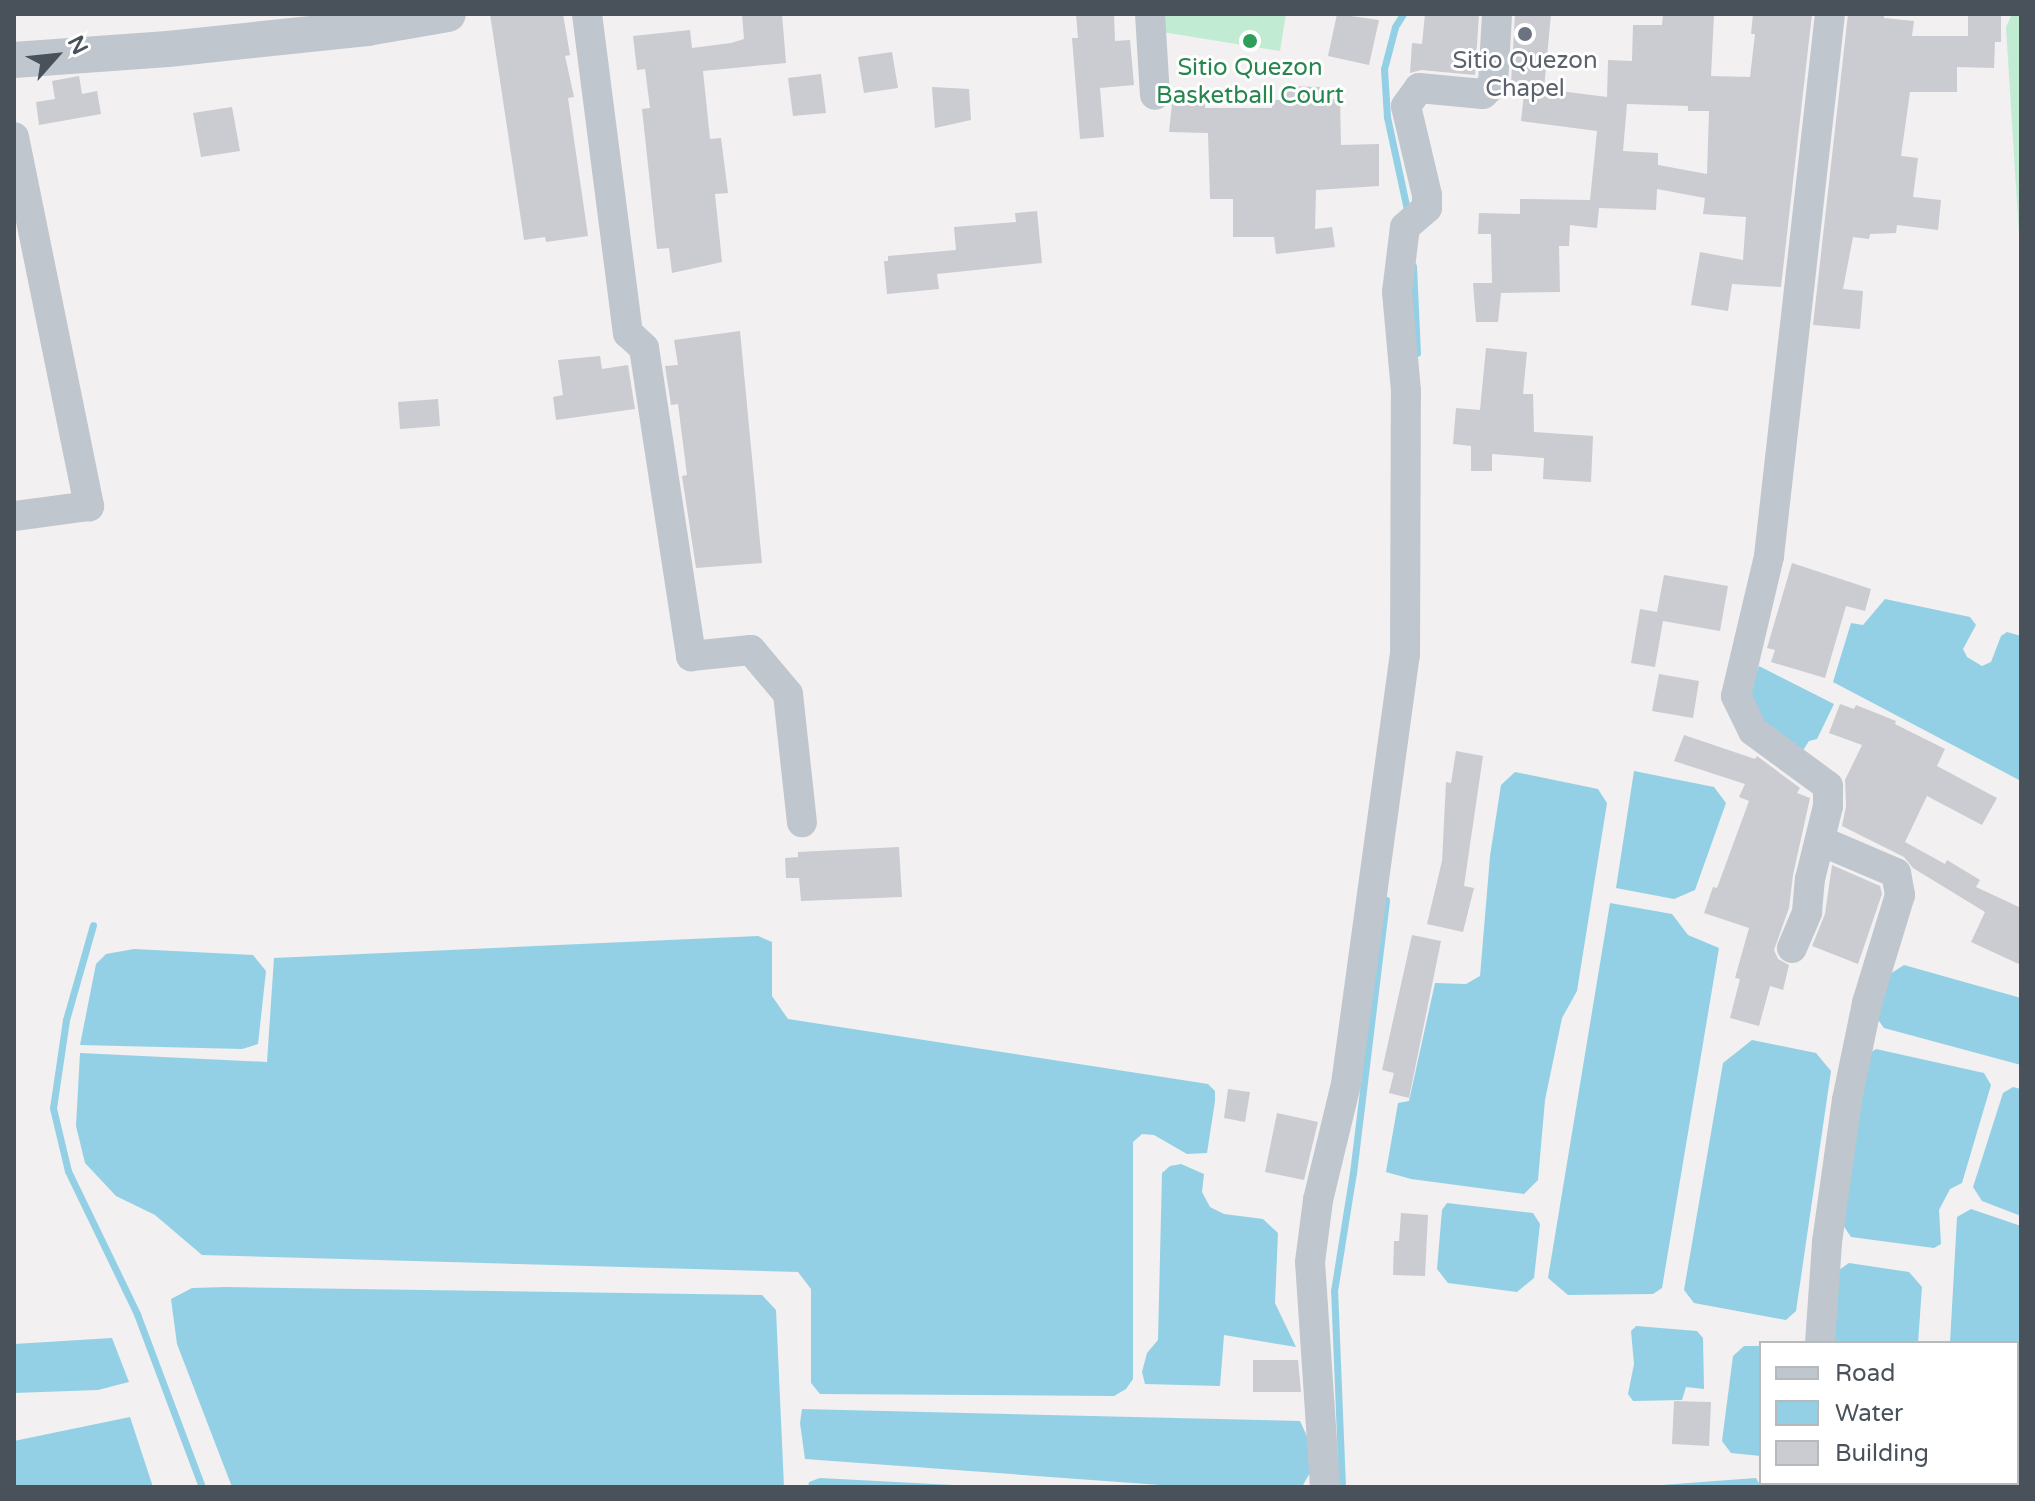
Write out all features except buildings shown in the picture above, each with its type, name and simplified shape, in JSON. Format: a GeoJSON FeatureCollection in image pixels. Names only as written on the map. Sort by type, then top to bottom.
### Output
{"type":"FeatureCollection","features":[{"type":"Feature","properties":{"kind":"street"},"geometry":{"type":"LineString","coordinates":[[14,60],[168,49],[367,28],[448,14]]}},
{"type":"Feature","properties":{"kind":"street"},"geometry":{"type":"LineString","coordinates":[[587,14],[628,333],[644,348],[691,656],[751,650],[788,694],[802,822]]}},
{"type":"Feature","properties":{"kind":"street"},"geometry":{"type":"LineString","coordinates":[[1150,14],[1155,95]]}},
{"type":"Feature","properties":{"kind":"street"},"geometry":{"type":"LineString","coordinates":[[1325,1487],[1310,1262],[1318,1200],[1346,1084],[1405,655],[1406,391],[1397,292],[1416,218],[1417,143],[1406,106],[1419,88],[1483,94],[1493,84],[1497,14]]}},
{"type":"Feature","properties":{"kind":"street"},"geometry":{"type":"LineString","coordinates":[[1792,948],[1807,912],[1810,879],[1821,841],[1828,786],[1753,731],[1736,696],[1769,556],[1830,14]]}},
{"type":"Feature","properties":{"kind":"street"},"geometry":{"type":"LineString","coordinates":[[14,137],[89,506],[14,516]]}},
{"type":"Feature","properties":{"kind":"street"},"geometry":{"type":"LineString","coordinates":[[1820,1341],[1827,1242],[1847,1100],[1867,1003],[1900,895],[1896,873],[1821,841]]}},
{"type":"Feature","properties":{"kind":"green space","name":"Sitio Quezon Basketball Court"},"geometry":{"type":"Polygon","coordinates":[[[1158,14],[1286,14],[1280,51],[1156,31],[1158,14]]]}},
{"type":"Feature","properties":{"kind":"green space"},"geometry":{"type":"Polygon","coordinates":[[[2012,14],[2021,14],[2021,266],[2006,27],[2012,14]]]}},
{"type":"Feature","properties":{"kind":"water"},"geometry":{"type":"Polygon","coordinates":[[[1885,599],[1970,617],[1976,625],[1963,649],[1967,657],[1982,666],[1991,662],[2001,636],[2007,632],[2021,636],[2021,781],[1833,682],[1851,623],[1863,625],[1885,599]]]}},
{"type":"Feature","properties":{"kind":"water"},"geometry":{"type":"Polygon","coordinates":[[[1759,666],[1834,704],[1817,739],[1809,741],[1800,755],[1759,721],[1746,697],[1759,666]]]}},
{"type":"Feature","properties":{"kind":"water"},"geometry":{"type":"Polygon","coordinates":[[[1634,771],[1714,787],[1726,803],[1695,890],[1674,899],[1616,888],[1634,771]]]}},
{"type":"Feature","properties":{"kind":"water"},"geometry":{"type":"Polygon","coordinates":[[[1515,772],[1598,789],[1607,803],[1577,991],[1562,1018],[1545,1100],[1538,1180],[1524,1194],[1411,1179],[1386,1172],[1398,1103],[1409,1101],[1435,983],[1466,984],[1480,976],[1490,856],[1501,785],[1515,772]]]}},
{"type":"Feature","properties":{"kind":"water"},"geometry":{"type":"Polygon","coordinates":[[[1610,903],[1672,914],[1688,935],[1719,948],[1662,1288],[1653,1294],[1568,1295],[1548,1278],[1610,903]]]}},
{"type":"Feature","properties":{"kind":"water"},"geometry":{"type":"Polygon","coordinates":[[[758,936],[772,942],[772,996],[788,1019],[1208,1084],[1215,1091],[1207,1153],[1187,1154],[1154,1135],[1142,1134],[1133,1142],[1133,1379],[1126,1389],[1114,1396],[820,1394],[811,1383],[811,1289],[798,1272],[202,1255],[155,1215],[116,1196],[85,1163],[76,1126],[80,1053],[267,1062],[274,958],[758,936]]]}},
{"type":"Feature","properties":{"kind":"water"},"geometry":{"type":"Polygon","coordinates":[[[134,949],[253,955],[266,971],[258,1044],[242,1049],[80,1045],[96,964],[106,954],[134,949]]]}},
{"type":"Feature","properties":{"kind":"water"},"geometry":{"type":"Polygon","coordinates":[[[1904,965],[2021,998],[2021,1065],[1884,1028],[1876,1017],[1890,974],[1904,965]]]}},
{"type":"Feature","properties":{"kind":"water"},"geometry":{"type":"Polygon","coordinates":[[[1752,1040],[1816,1053],[1831,1071],[1796,1311],[1786,1320],[1694,1303],[1684,1290],[1723,1063],[1752,1040]]]}},
{"type":"Feature","properties":{"kind":"water"},"geometry":{"type":"Polygon","coordinates":[[[1876,1049],[1984,1073],[1991,1085],[1962,1183],[1950,1189],[1939,1210],[1941,1244],[1934,1248],[1851,1237],[1843,1225],[1864,1057],[1876,1049]]]}},
{"type":"Feature","properties":{"kind":"water"},"geometry":{"type":"Polygon","coordinates":[[[2013,1087],[2021,1089],[2021,1216],[1982,1201],[1973,1187],[2003,1093],[2013,1087]]]}},
{"type":"Feature","properties":{"kind":"water"},"geometry":{"type":"Polygon","coordinates":[[[1181,1164],[1204,1174],[1202,1192],[1210,1207],[1224,1214],[1263,1219],[1278,1233],[1275,1303],[1296,1347],[1224,1335],[1220,1386],[1145,1384],[1142,1372],[1147,1353],[1158,1340],[1162,1173],[1170,1166],[1181,1164]]]}},
{"type":"Feature","properties":{"kind":"water"},"geometry":{"type":"Polygon","coordinates":[[[1447,1203],[1533,1213],[1540,1224],[1534,1278],[1517,1292],[1448,1283],[1437,1269],[1442,1210],[1447,1203]]]}},
{"type":"Feature","properties":{"kind":"water"},"geometry":{"type":"Polygon","coordinates":[[[1971,1209],[2021,1226],[2021,1487],[1947,1487],[2019,1485],[2019,1341],[1950,1341],[1957,1217],[1971,1209]]]}},
{"type":"Feature","properties":{"kind":"water"},"geometry":{"type":"Polygon","coordinates":[[[1849,1263],[1909,1272],[1922,1287],[1918,1341],[1829,1341],[1839,1270],[1849,1263]]]}},
{"type":"Feature","properties":{"kind":"water"},"geometry":{"type":"Polygon","coordinates":[[[192,1288],[762,1295],[776,1310],[784,1487],[232,1487],[177,1344],[171,1299],[192,1288]]]}},
{"type":"Feature","properties":{"kind":"water"},"geometry":{"type":"Polygon","coordinates":[[[1636,1326],[1697,1331],[1703,1338],[1704,1389],[1686,1387],[1682,1400],[1633,1401],[1628,1394],[1634,1364],[1631,1331],[1636,1326]]]}},
{"type":"Feature","properties":{"kind":"water"},"geometry":{"type":"Polygon","coordinates":[[[112,1338],[129,1382],[98,1390],[14,1393],[14,1344],[112,1338]]]}},
{"type":"Feature","properties":{"kind":"water"},"geometry":{"type":"Polygon","coordinates":[[[1744,1346],[1759,1346],[1759,1456],[1731,1453],[1722,1441],[1733,1356],[1744,1346]]]}},
{"type":"Feature","properties":{"kind":"water"},"geometry":{"type":"Polygon","coordinates":[[[802,1409],[1300,1421],[1311,1445],[1314,1465],[1302,1487],[1187,1487],[805,1459],[800,1423],[802,1409]]]}},
{"type":"Feature","properties":{"kind":"water"},"geometry":{"type":"Polygon","coordinates":[[[130,1417],[153,1487],[14,1487],[14,1441],[130,1417]]]}},
{"type":"Feature","properties":{"kind":"water"},"geometry":{"type":"Polygon","coordinates":[[[820,1478],[991,1487],[808,1487],[809,1482],[820,1478]]]}},
{"type":"Feature","properties":{"kind":"water"},"geometry":{"type":"Polygon","coordinates":[[[1756,1478],[1761,1487],[1635,1487],[1756,1478]]]}},
{"type":"Feature","properties":{"kind":"water"},"geometry":{"type":"Polygon","coordinates":[[[1810,1485],[1916,1485],[1916,1487],[1810,1485]]]}},
{"type":"Feature","properties":{"kind":"waterway"},"geometry":{"type":"LineString","coordinates":[[1403,14],[1395,27],[1384,69],[1387,117],[1408,214]]}},
{"type":"Feature","properties":{"kind":"waterway"},"geometry":{"type":"LineString","coordinates":[[1413,266],[1417,353]]}},
{"type":"Feature","properties":{"kind":"waterway"},"geometry":{"type":"LineString","coordinates":[[1342,1487],[1334,1291],[1353,1173],[1386,900]]}},
{"type":"Feature","properties":{"kind":"waterway"},"geometry":{"type":"LineString","coordinates":[[93,925],[66,1020],[53,1108],[68,1171],[137,1314],[202,1487]]}},
{"type":"Feature","properties":{"kind":"place","name":"Sitio Quezon Chapel"},"geometry":{"type":"Point","coordinates":[1525,34]}},
{"type":"Feature","properties":{"kind":"place","name":"Sitio Quezon Basketball Court"},"geometry":{"type":"Point","coordinates":[1250,41]}}]}
